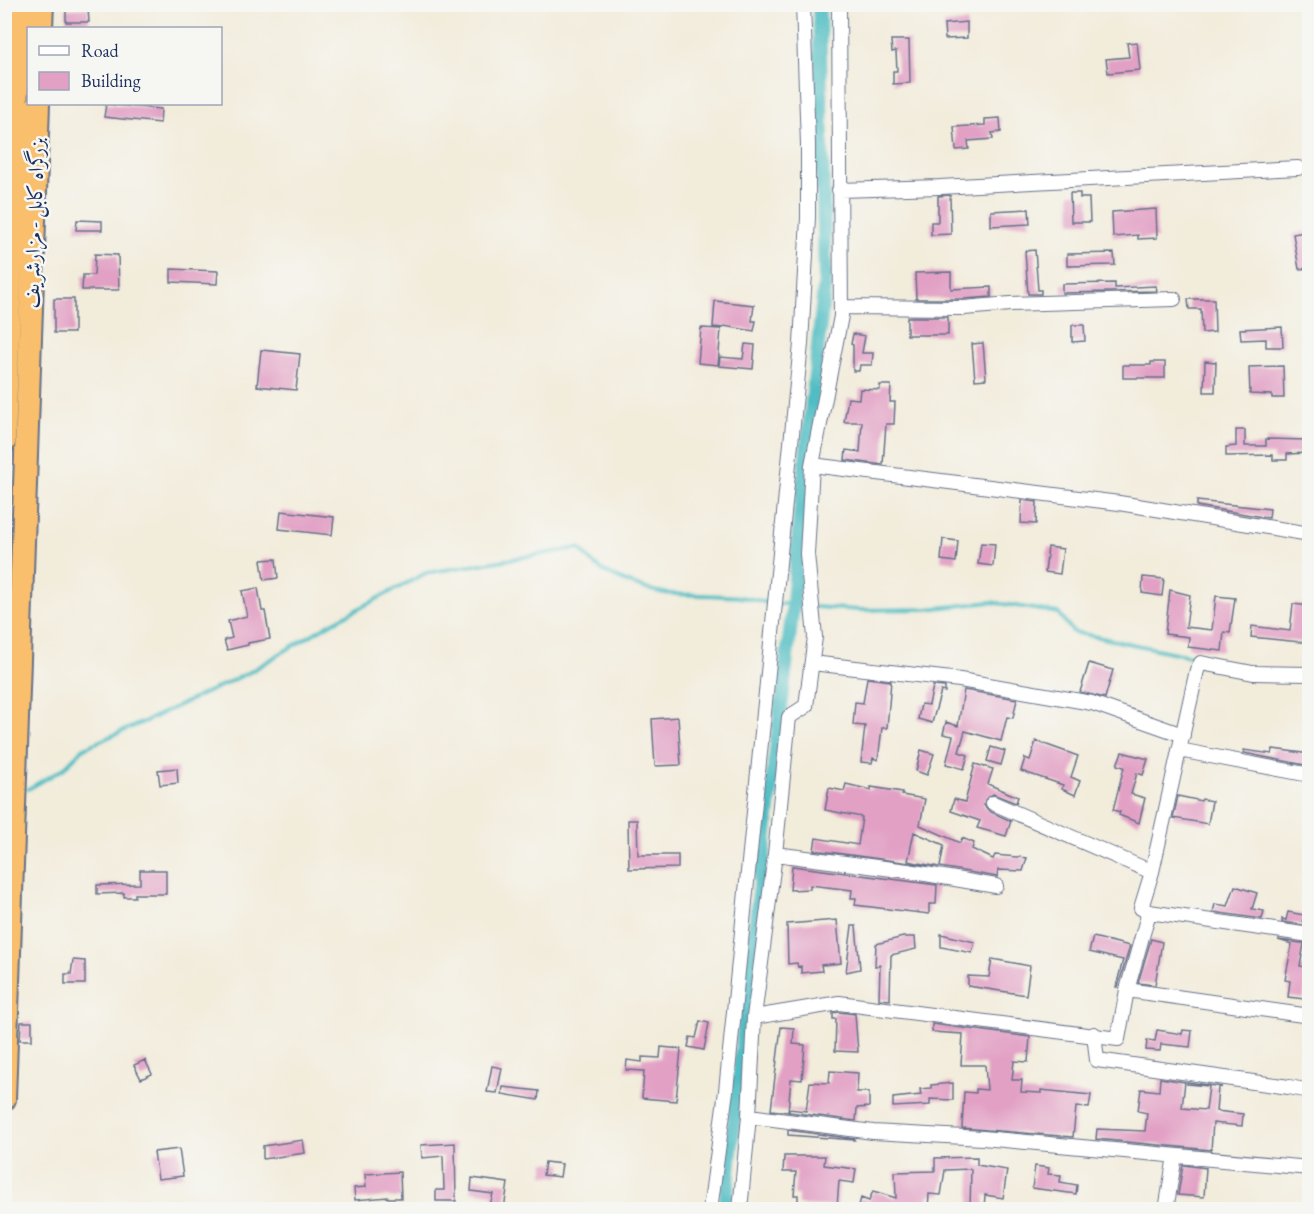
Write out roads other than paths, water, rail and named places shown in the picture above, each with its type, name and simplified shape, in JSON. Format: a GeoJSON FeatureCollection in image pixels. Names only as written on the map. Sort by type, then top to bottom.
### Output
{"type":"FeatureCollection","features":[{"type":"Feature","properties":{"kind":"highway","name":"بزرگراه کابل - مزارشریف"},"geometry":{"type":"LineString","coordinates":[[4,442],[20,4]]}},
{"type":"Feature","properties":{"kind":"highway"},"geometry":{"type":"LineString","coordinates":[[41,27],[42,4]]}},
{"type":"Feature","properties":{"kind":"highway","name":"بزرگراه کابل - مزارشریف"},"geometry":{"type":"LineString","coordinates":[[4,1099],[11,803],[38,105]]}},
{"type":"Feature","properties":{"kind":"street"},"geometry":{"type":"LineString","coordinates":[[710,1209],[726,1091],[801,344],[808,218],[803,4]]}},
{"type":"Feature","properties":{"kind":"street"},"geometry":{"type":"LineString","coordinates":[[740,1209],[749,1116],[754,1017],[775,854],[789,717],[806,706],[815,637],[807,554],[812,465],[841,316],[839,4]]}},
{"type":"Feature","properties":{"kind":"street"},"geometry":{"type":"LineString","coordinates":[[839,190],[940,187],[1298,168]]}},
{"type":"Feature","properties":{"kind":"street"},"geometry":{"type":"LineString","coordinates":[[841,307],[964,308],[1010,304],[1174,299]]}},
{"type":"Feature","properties":{"kind":"street"},"geometry":{"type":"LineString","coordinates":[[812,465],[1119,503],[1310,534]]}},
{"type":"Feature","properties":{"kind":"street"},"geometry":{"type":"LineString","coordinates":[[812,663],[960,680],[1092,703],[1183,735]]}},
{"type":"Feature","properties":{"kind":"street"},"geometry":{"type":"LineString","coordinates":[[1310,674],[1253,673],[1201,663],[1197,670],[1152,872],[1141,908],[1149,912],[1310,935]]}},
{"type":"Feature","properties":{"kind":"street"},"geometry":{"type":"LineString","coordinates":[[1179,750],[1310,775]]}},
{"type":"Feature","properties":{"kind":"street"},"geometry":{"type":"LineString","coordinates":[[993,803],[1152,872]]}},
{"type":"Feature","properties":{"kind":"street"},"geometry":{"type":"LineString","coordinates":[[775,854],[908,871],[996,886]]}},
{"type":"Feature","properties":{"kind":"street"},"geometry":{"type":"LineString","coordinates":[[754,1017],[839,1003],[1094,1034],[1118,1039],[1127,990],[1149,912]]}},
{"type":"Feature","properties":{"kind":"street"},"geometry":{"type":"LineString","coordinates":[[1127,990],[1310,1016]]}},
{"type":"Feature","properties":{"kind":"street"},"geometry":{"type":"LineString","coordinates":[[1094,1034],[1097,1060],[1289,1086],[1310,1091]]}},
{"type":"Feature","properties":{"kind":"street"},"geometry":{"type":"LineString","coordinates":[[749,1116],[873,1132],[983,1138],[1310,1168]]}},
{"type":"Feature","properties":{"kind":"street"},"geometry":{"type":"LineString","coordinates":[[1166,1209],[1175,1156]]}},
{"type":"Feature","properties":{"kind":"waterway"},"geometry":{"type":"LineString","coordinates":[[725,1210],[753,943],[792,615],[800,515],[825,279],[819,4]]}},
{"type":"Feature","properties":{"kind":"waterway"},"geometry":{"type":"LineString","coordinates":[[28,789],[63,769],[84,748],[248,673],[328,625],[426,573],[579,548],[599,568],[615,577],[645,588],[674,594],[759,600],[771,604]]}},
{"type":"Feature","properties":{"kind":"waterway"},"geometry":{"type":"LineString","coordinates":[[816,607],[859,610],[927,609],[991,602],[1058,613],[1073,632],[1200,658]]}},
{"type":"Feature","properties":{"kind":"waterway"},"geometry":{"type":"LineString","coordinates":[[778,605],[784,603],[809,606]]}}]}
